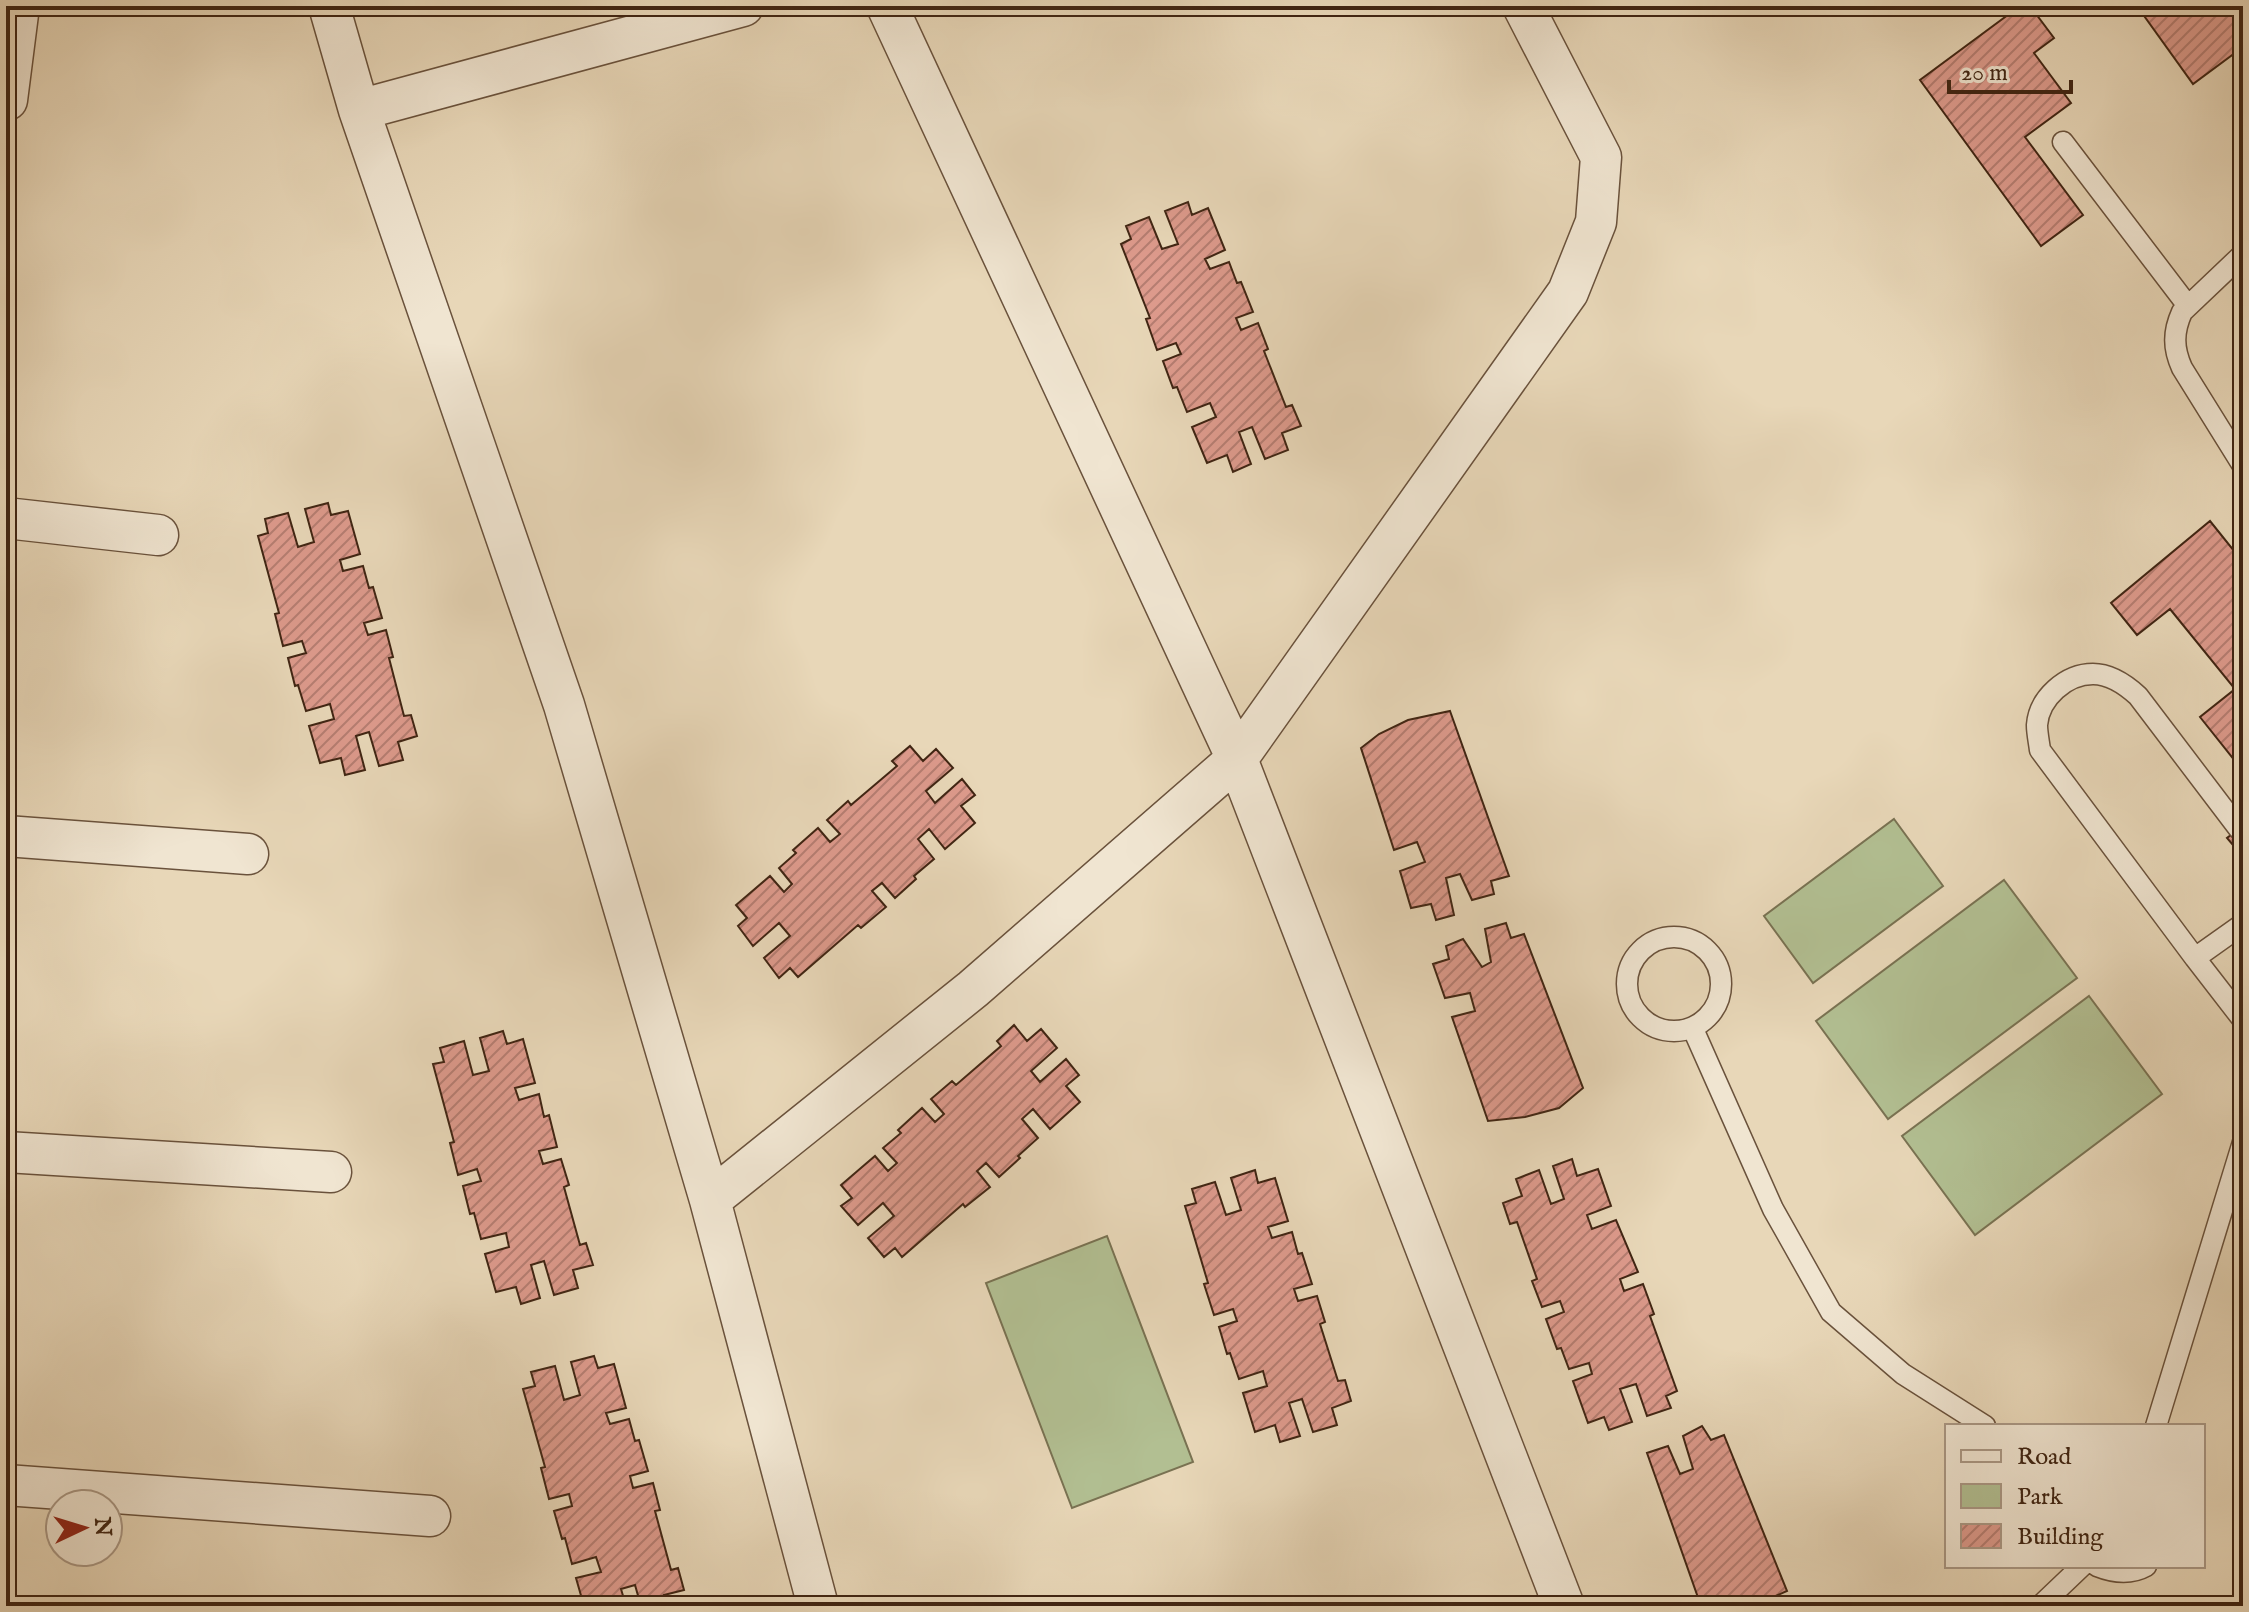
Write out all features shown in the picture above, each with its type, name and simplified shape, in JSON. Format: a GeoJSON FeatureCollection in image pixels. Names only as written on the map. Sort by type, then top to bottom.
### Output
{"type":"FeatureCollection","features":[{"type":"Feature","properties":{"kind":"street"},"geometry":{"type":"LineString","coordinates":[[6,103],[19,6]]}},
{"type":"Feature","properties":{"kind":"street"},"geometry":{"type":"LineString","coordinates":[[329,6],[359,110],[564,705],[710,1200],[818,1606]]}},
{"type":"Feature","properties":{"kind":"street"},"geometry":{"type":"LineString","coordinates":[[359,110],[743,6]]}},
{"type":"Feature","properties":{"kind":"street"},"geometry":{"type":"LineString","coordinates":[[887,6],[1237,759],[1564,1606]]}},
{"type":"Feature","properties":{"kind":"street"},"geometry":{"type":"LineString","coordinates":[[710,1200],[973,989],[1237,759],[1568,292],[1596,222],[1601,157],[1523,6]]}},
{"type":"Feature","properties":{"kind":"street"},"geometry":{"type":"LineString","coordinates":[[6,518],[158,535]]}},
{"type":"Feature","properties":{"kind":"street"},"geometry":{"type":"LineString","coordinates":[[6,836],[248,854]]}},
{"type":"Feature","properties":{"kind":"street"},"geometry":{"type":"LineString","coordinates":[[6,1152],[331,1172]]}},
{"type":"Feature","properties":{"kind":"street"},"geometry":{"type":"LineString","coordinates":[[6,1485],[430,1516]]}},
{"type":"Feature","properties":{"kind":"lane"},"geometry":{"type":"LineString","coordinates":[[2063,142],[2188,306]]}},
{"type":"Feature","properties":{"kind":"lane"},"geometry":{"type":"LineString","coordinates":[[2243,254],[2182,312],[2174,339],[2182,368],[2243,466]]}},
{"type":"Feature","properties":{"kind":"lane"},"geometry":{"type":"LineString","coordinates":[[2239,829],[2138,696],[2121,681],[2094,674],[2067,680],[2047,698],[2037,724],[2040,750],[2243,1020]]}},
{"type":"Feature","properties":{"kind":"lane"},"geometry":{"type":"LineString","coordinates":[[2195,958],[2243,924]]}},
{"type":"Feature","properties":{"kind":"lane"},"geometry":{"type":"LineString","coordinates":[[1686,936],[1711,952],[1723,980],[1716,1009],[1693,1029],[1663,1032],[1636,1015],[1625,986],[1633,957],[1657,938],[1686,936]]}},
{"type":"Feature","properties":{"kind":"lane"},"geometry":{"type":"LineString","coordinates":[[1693,1029],[1773,1209],[1831,1312],[1903,1374],[1982,1424]]}},
{"type":"Feature","properties":{"kind":"lane"},"geometry":{"type":"LineString","coordinates":[[2157,1424],[2243,1142]]}},
{"type":"Feature","properties":{"kind":"lane"},"geometry":{"type":"LineString","coordinates":[[2040,1606],[2080,1568]]}},
{"type":"Feature","properties":{"kind":"lane"},"geometry":{"type":"LineString","coordinates":[[2102,1568],[2113,1572],[2142,1568]]}},
{"type":"Feature","properties":{"kind":"green space"},"geometry":{"type":"Polygon","coordinates":[[[1894,819],[1943,886],[1813,983],[1764,916],[1894,819]]]}},
{"type":"Feature","properties":{"kind":"green space"},"geometry":{"type":"Polygon","coordinates":[[[2004,880],[2077,978],[1888,1119],[1816,1021],[2004,880]]]}},
{"type":"Feature","properties":{"kind":"green space"},"geometry":{"type":"Polygon","coordinates":[[[2089,996],[2162,1094],[1975,1235],[1902,1136],[2089,996]]]}},
{"type":"Feature","properties":{"kind":"green space"},"geometry":{"type":"Polygon","coordinates":[[[1107,1236],[1193,1462],[1072,1508],[986,1283],[1107,1236]]]}},
{"type":"Feature","properties":{"kind":"building"},"geometry":{"type":"Polygon","coordinates":[[[2020,6],[2030,6],[2054,38],[2034,53],[2071,103],[2025,137],[2083,215],[2041,246],[1920,80],[2020,6]]]}},
{"type":"Feature","properties":{"kind":"building"},"geometry":{"type":"Polygon","coordinates":[[[2137,6],[2237,6],[2243,15],[2243,47],[2193,84],[2137,6]]]}},
{"type":"Feature","properties":{"kind":"building"},"geometry":{"type":"Polygon","coordinates":[[[1188,202],[1192,215],[1208,208],[1225,250],[1205,259],[1210,269],[1229,262],[1237,283],[1241,282],[1253,312],[1236,318],[1241,330],[1258,323],[1268,349],[1264,351],[1286,407],[1292,405],[1301,426],[1282,433],[1288,450],[1265,459],[1252,427],[1239,432],[1251,464],[1233,472],[1227,455],[1207,463],[1192,427],[1216,417],[1210,403],[1187,412],[1177,387],[1173,388],[1163,361],[1181,354],[1176,343],[1157,350],[1146,319],[1150,318],[1121,244],[1131,239],[1126,226],[1149,217],[1162,249],[1178,244],[1165,211],[1188,202]]]}},
{"type":"Feature","properties":{"kind":"building"},"geometry":{"type":"Polygon","coordinates":[[[328,503],[331,515],[348,511],[360,554],[340,560],[343,571],[363,566],[369,588],[373,587],[382,618],[364,623],[368,635],[386,630],[393,657],[389,658],[404,716],[411,715],[417,736],[398,742],[403,760],[379,766],[369,732],[356,736],[365,770],[345,775],[341,758],[320,763],[309,726],[334,719],[330,704],[306,711],[298,685],[295,686],[288,658],[306,653],[302,641],[283,646],[275,614],[279,613],[258,536],[268,533],[265,519],[288,513],[298,547],[314,542],[305,509],[328,503]]]}},
{"type":"Feature","properties":{"kind":"building"},"geometry":{"type":"Polygon","coordinates":[[[2210,521],[2243,562],[2243,771],[2200,717],[2235,689],[2170,609],[2137,635],[2111,603],[2210,521]]]}},
{"type":"Feature","properties":{"kind":"building"},"geometry":{"type":"Polygon","coordinates":[[[1450,711],[1509,876],[1491,881],[1494,894],[1472,900],[1460,874],[1446,878],[1454,915],[1436,920],[1431,904],[1411,908],[1400,871],[1425,862],[1417,842],[1394,850],[1361,748],[1379,734],[1408,720],[1450,711]]]}},
{"type":"Feature","properties":{"kind":"building"},"geometry":{"type":"Polygon","coordinates":[[[910,746],[923,761],[936,749],[953,768],[926,791],[935,803],[962,779],[975,795],[961,806],[975,823],[945,849],[929,829],[918,839],[934,859],[914,876],[916,879],[895,898],[882,883],[872,891],[886,907],[861,928],[858,925],[798,977],[790,968],[779,978],[764,958],[790,936],[779,923],[753,946],[738,926],[747,918],[736,905],[770,876],[784,892],[792,884],[779,868],[796,853],[793,850],[818,828],[830,842],[840,834],[827,820],[848,801],[851,805],[897,766],[892,761],[910,746]]]}},
{"type":"Feature","properties":{"kind":"building"},"geometry":{"type":"Polygon","coordinates":[[[2243,826],[2243,857],[2227,838],[2243,826]]]}},
{"type":"Feature","properties":{"kind":"building"},"geometry":{"type":"Polygon","coordinates":[[[1506,923],[1511,938],[1524,934],[1583,1088],[1559,1108],[1525,1117],[1488,1121],[1452,1017],[1475,1011],[1470,993],[1445,998],[1433,964],[1449,959],[1446,946],[1463,939],[1482,967],[1491,962],[1485,929],[1506,923]]]}},
{"type":"Feature","properties":{"kind":"building"},"geometry":{"type":"Polygon","coordinates":[[[1014,1025],[1027,1041],[1041,1029],[1057,1048],[1031,1071],[1040,1082],[1066,1059],[1079,1075],[1066,1086],[1080,1102],[1050,1129],[1033,1109],[1022,1119],[1038,1138],[1018,1156],[1020,1158],[999,1177],[986,1163],[977,1171],[990,1187],[965,1207],[963,1204],[902,1257],[895,1248],[884,1257],[868,1238],[894,1216],[883,1203],[858,1225],[841,1206],[852,1198],[841,1185],[875,1156],[888,1171],[897,1163],[883,1148],[901,1133],[898,1130],[922,1108],[935,1122],[944,1114],[931,1099],[952,1081],[956,1085],[1001,1046],[997,1041],[1014,1025]]]}},
{"type":"Feature","properties":{"kind":"building"},"geometry":{"type":"Polygon","coordinates":[[[503,1031],[507,1044],[523,1039],[535,1083],[515,1088],[519,1100],[539,1094],[544,1117],[549,1115],[557,1147],[539,1151],[543,1164],[561,1159],[569,1185],[564,1187],[580,1245],[586,1243],[593,1265],[573,1270],[578,1288],[554,1295],[544,1261],[531,1265],[540,1298],[521,1304],[516,1287],[496,1292],[485,1254],[509,1247],[506,1233],[481,1239],[474,1213],[470,1214],[463,1186],[481,1181],[477,1169],[458,1175],[450,1143],[454,1142],[433,1064],[444,1062],[440,1048],[464,1041],[473,1075],[489,1071],[480,1038],[503,1031]]]}},
{"type":"Feature","properties":{"kind":"building"},"geometry":{"type":"Polygon","coordinates":[[[1572,1159],[1577,1176],[1598,1169],[1611,1206],[1587,1215],[1592,1229],[1616,1220],[1638,1272],[1620,1279],[1624,1291],[1643,1284],[1654,1314],[1650,1316],[1677,1391],[1666,1396],[1671,1408],[1647,1416],[1636,1384],[1620,1389],[1632,1422],[1609,1430],[1604,1417],[1588,1423],[1573,1381],[1592,1374],[1589,1363],[1569,1369],[1561,1348],[1557,1349],[1546,1319],[1564,1312],[1560,1301],[1542,1307],[1532,1281],[1537,1279],[1517,1222],[1510,1224],[1503,1203],[1522,1196],[1516,1179],[1539,1170],[1551,1204],[1564,1199],[1553,1166],[1572,1159]]]}},
{"type":"Feature","properties":{"kind":"building"},"geometry":{"type":"Polygon","coordinates":[[[1255,1170],[1258,1183],[1275,1178],[1288,1221],[1268,1227],[1272,1238],[1292,1232],[1312,1284],[1294,1289],[1298,1301],[1317,1296],[1325,1322],[1320,1324],[1338,1381],[1345,1380],[1351,1401],[1332,1408],[1337,1425],[1313,1432],[1302,1399],[1289,1403],[1300,1436],[1280,1442],[1275,1425],[1255,1432],[1243,1393],[1267,1386],[1263,1371],[1239,1379],[1230,1353],[1227,1354],[1219,1327],[1237,1321],[1233,1309],[1214,1315],[1204,1284],[1208,1283],[1185,1206],[1196,1203],[1192,1189],[1215,1182],[1226,1215],[1241,1210],[1231,1178],[1255,1170]]]}},
{"type":"Feature","properties":{"kind":"building"},"geometry":{"type":"Polygon","coordinates":[[[594,1356],[598,1368],[614,1364],[626,1408],[606,1413],[610,1424],[629,1419],[635,1441],[639,1440],[648,1471],[630,1476],[633,1488],[653,1483],[660,1510],[655,1511],[671,1570],[678,1568],[684,1590],[664,1595],[667,1606],[641,1606],[635,1585],[621,1589],[626,1606],[584,1606],[576,1578],[601,1572],[596,1557],[572,1564],[554,1511],[572,1506],[569,1494],[549,1499],[541,1468],[545,1467],[523,1389],[535,1386],[531,1372],[555,1366],[564,1400],[580,1395],[571,1362],[594,1356]]]}},
{"type":"Feature","properties":{"kind":"building"},"geometry":{"type":"Polygon","coordinates":[[[1702,1426],[1711,1440],[1724,1435],[1787,1591],[1753,1606],[1701,1606],[1647,1453],[1668,1446],[1680,1474],[1693,1469],[1683,1436],[1702,1426]]]}}]}
